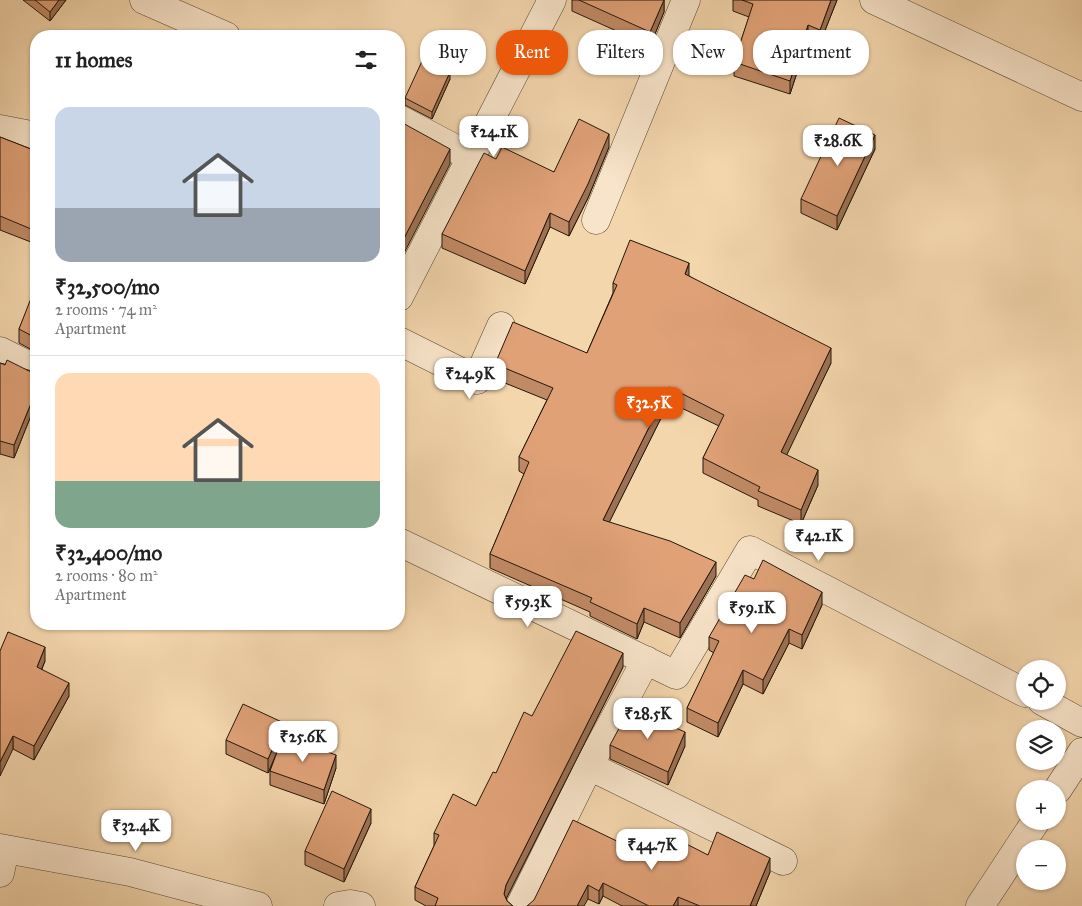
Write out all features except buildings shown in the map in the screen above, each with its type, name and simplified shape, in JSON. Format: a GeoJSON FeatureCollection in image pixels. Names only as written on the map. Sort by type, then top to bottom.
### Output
{"type":"FeatureCollection","features":[{"type":"Feature","properties":{"kind":"street"},"geometry":{"type":"LineString","coordinates":[[144,0],[212,30]]}},
{"type":"Feature","properties":{"kind":"street"},"geometry":{"type":"LineString","coordinates":[[405,285],[552,0]]}},
{"type":"Feature","properties":{"kind":"street"},"geometry":{"type":"LineString","coordinates":[[596,220],[686,0]]}},
{"type":"Feature","properties":{"kind":"street"},"geometry":{"type":"LineString","coordinates":[[874,0],[1082,96]]}},
{"type":"Feature","properties":{"kind":"street"},"geometry":{"type":"LineString","coordinates":[[405,122],[471,157]]}},
{"type":"Feature","properties":{"kind":"street"},"geometry":{"type":"LineString","coordinates":[[0,129],[30,135]]}},
{"type":"Feature","properties":{"kind":"street"},"geometry":{"type":"LineString","coordinates":[[405,344],[477,380],[501,326]]}},
{"type":"Feature","properties":{"kind":"street"},"geometry":{"type":"LineString","coordinates":[[0,351],[30,366]]}},
{"type":"Feature","properties":{"kind":"street"},"geometry":{"type":"LineString","coordinates":[[405,545],[676,675],[750,550],[1016,687]]}},
{"type":"Feature","properties":{"kind":"street"},"geometry":{"type":"LineString","coordinates":[[520,906],[589,766],[646,660]]}},
{"type":"Feature","properties":{"kind":"street"},"geometry":{"type":"LineString","coordinates":[[1058,710],[1082,723]]}},
{"type":"Feature","properties":{"kind":"street"},"geometry":{"type":"LineString","coordinates":[[1064,780],[1082,752]]}},
{"type":"Feature","properties":{"kind":"street"},"geometry":{"type":"LineString","coordinates":[[589,766],[783,861]]}},
{"type":"Feature","properties":{"kind":"street"},"geometry":{"type":"LineString","coordinates":[[980,906],[1030,830]]}},
{"type":"Feature","properties":{"kind":"street"},"geometry":{"type":"LineString","coordinates":[[2,857],[130,872],[258,906]]}},
{"type":"Feature","properties":{"kind":"street"},"geometry":{"type":"LineString","coordinates":[[338,906],[350,904],[361,906]]}}]}
